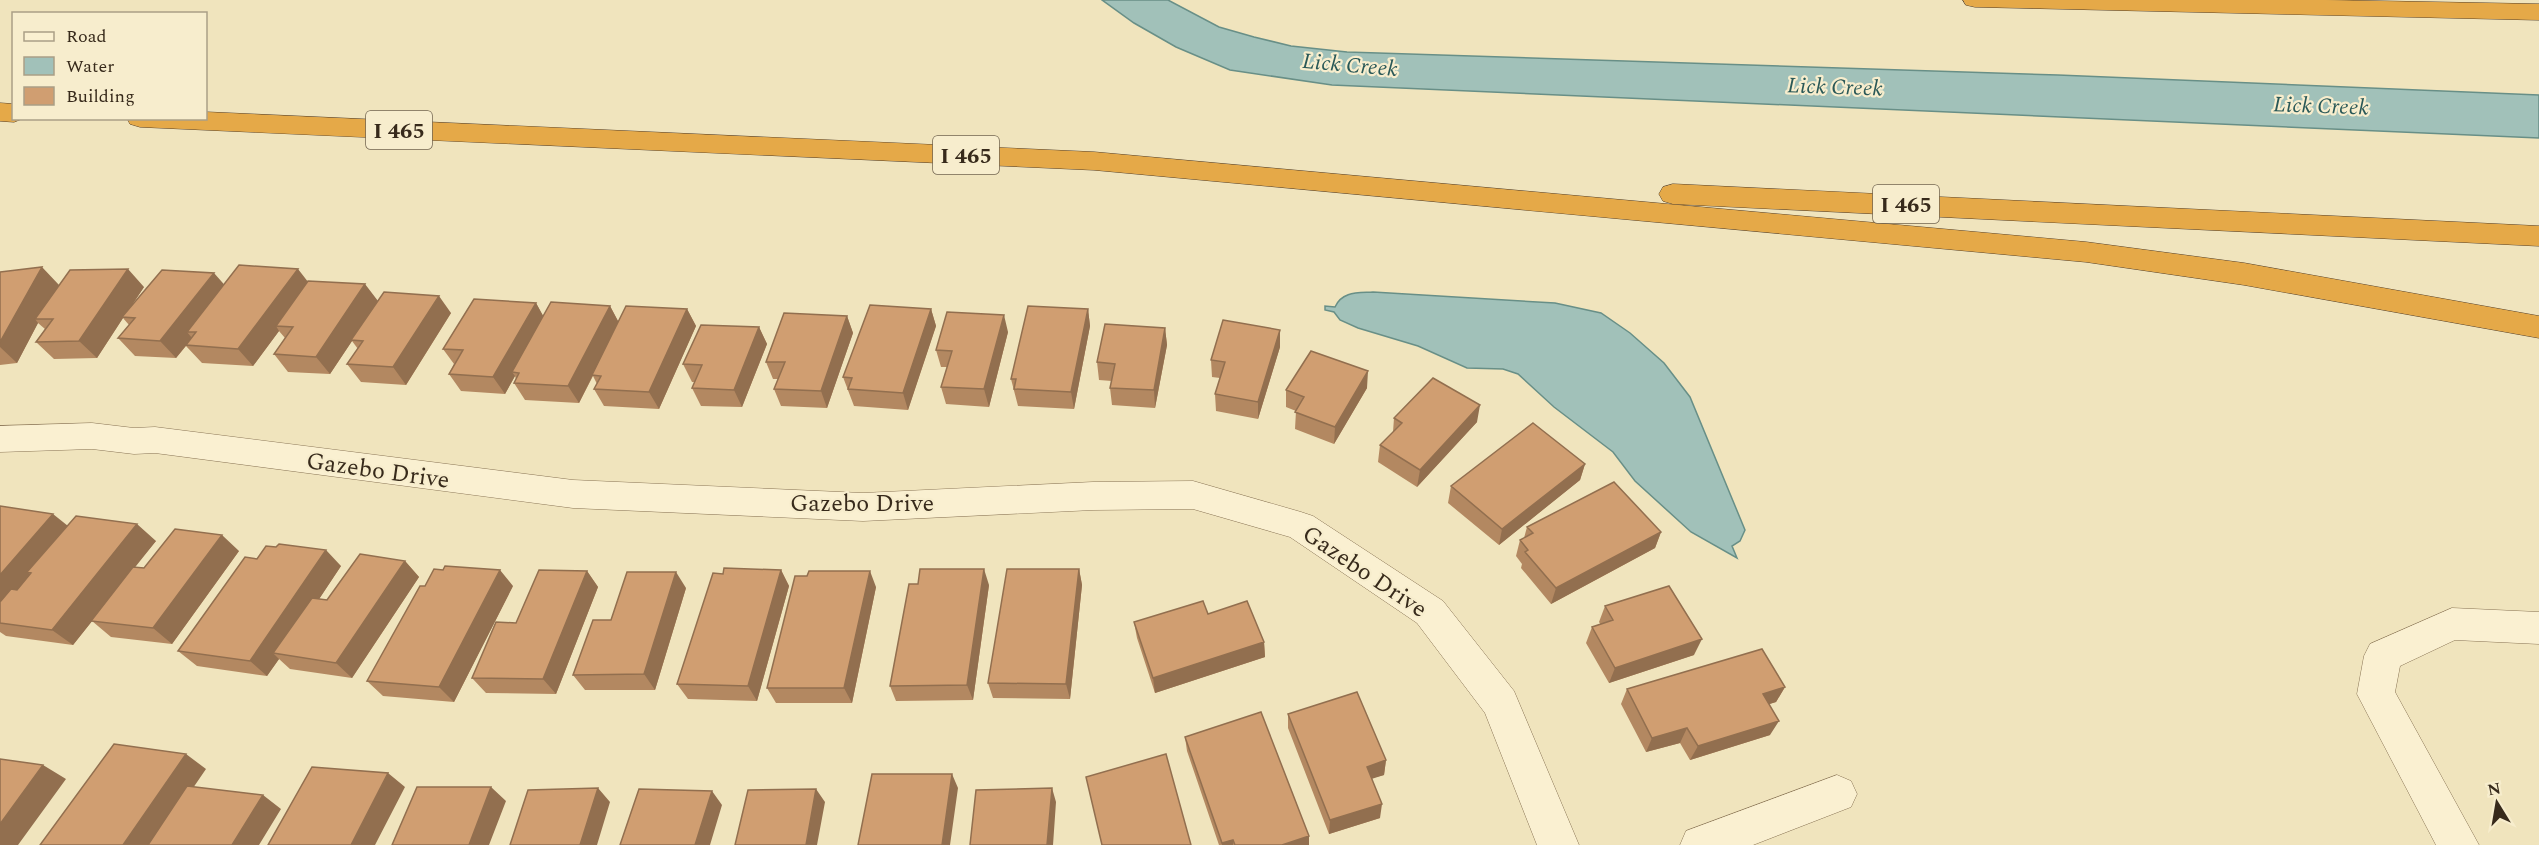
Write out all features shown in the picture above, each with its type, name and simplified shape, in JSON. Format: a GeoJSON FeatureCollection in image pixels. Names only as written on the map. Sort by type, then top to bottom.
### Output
{"type":"FeatureCollection","features":[{"type":"Feature","properties":{"kind":"highway"},"geometry":{"type":"LineString","coordinates":[[1974,0],[2539,12]]}},
{"type":"Feature","properties":{"kind":"highway","name":"I 465"},"geometry":{"type":"LineString","coordinates":[[184,120],[1094,161],[1272,177],[1904,204],[2539,236]]}},
{"type":"Feature","properties":{"kind":"highway"},"geometry":{"type":"LineString","coordinates":[[1272,177],[2086,252],[2255,276],[2539,327]]}},
{"type":"Feature","properties":{"kind":"street","name":"Gazebo Drive"},"geometry":{"type":"LineString","coordinates":[[0,439],[92,436],[134,441],[155,440],[495,485],[619,496],[863,507],[1093,496],[1192,495],[1301,526],[1430,612],[1500,703],[1558,845]]}},
{"type":"Feature","properties":{"kind":"street"},"geometry":{"type":"LineString","coordinates":[[2458,845],[2376,694],[2384,656],[2452,624],[2539,628]]}},
{"type":"Feature","properties":{"kind":"street"},"geometry":{"type":"LineString","coordinates":[[1701,845],[1837,794]]}},
{"type":"Feature","properties":{"kind":"water","name":"Lick Creek"},"geometry":{"type":"Polygon","coordinates":[[[1102,0],[1168,0],[1219,27],[1291,46],[1347,52],[2058,75],[2539,95],[2539,138],[1332,85],[1230,70],[1176,47],[1134,23],[1102,0]]]}},
{"type":"Feature","properties":{"kind":"water"},"geometry":{"type":"Polygon","coordinates":[[[1373,292],[1555,303],[1601,313],[1630,333],[1664,363],[1690,397],[1745,530],[1740,541],[1732,546],[1737,558],[1691,532],[1635,481],[1613,452],[1554,407],[1518,374],[1503,369],[1467,368],[1418,346],[1358,328],[1340,320],[1334,312],[1325,310],[1325,306],[1335,307],[1346,295],[1373,292]]]}},
{"type":"Feature","properties":{"kind":"building"},"geometry":{"type":"Polygon","coordinates":[[[239,265],[298,269],[238,349],[186,345],[196,332],[187,332],[239,265]]]}},
{"type":"Feature","properties":{"kind":"building"},"geometry":{"type":"Polygon","coordinates":[[[42,267],[0,342],[0,272],[42,267]]]}},
{"type":"Feature","properties":{"kind":"building"},"geometry":{"type":"Polygon","coordinates":[[[128,269],[79,341],[36,342],[53,319],[35,319],[70,270],[128,269]]]}},
{"type":"Feature","properties":{"kind":"building"},"geometry":{"type":"Polygon","coordinates":[[[162,270],[214,273],[160,341],[118,338],[135,318],[122,317],[162,270]]]}},
{"type":"Feature","properties":{"kind":"building"},"geometry":{"type":"Polygon","coordinates":[[[308,281],[365,284],[316,357],[274,354],[293,327],[276,326],[308,281]]]}},
{"type":"Feature","properties":{"kind":"building"},"geometry":{"type":"Polygon","coordinates":[[[384,292],[439,296],[393,367],[347,364],[363,341],[351,340],[384,292]]]}},
{"type":"Feature","properties":{"kind":"building"},"geometry":{"type":"Polygon","coordinates":[[[474,299],[536,303],[493,377],[449,374],[463,350],[443,349],[474,299]]]}},
{"type":"Feature","properties":{"kind":"building"},"geometry":{"type":"Polygon","coordinates":[[[551,302],[610,306],[568,386],[514,383],[519,373],[512,372],[551,302]]]}},
{"type":"Feature","properties":{"kind":"building"},"geometry":{"type":"Polygon","coordinates":[[[870,305],[931,309],[903,393],[848,389],[852,378],[843,377],[870,305]]]}},
{"type":"Feature","properties":{"kind":"building"},"geometry":{"type":"Polygon","coordinates":[[[626,306],[687,309],[649,392],[594,389],[601,376],[592,375],[626,306]]]}},
{"type":"Feature","properties":{"kind":"building"},"geometry":{"type":"Polygon","coordinates":[[[1028,306],[1088,309],[1071,392],[1014,389],[1016,379],[1011,379],[1028,306]]]}},
{"type":"Feature","properties":{"kind":"building"},"geometry":{"type":"Polygon","coordinates":[[[947,312],[1004,315],[984,389],[941,387],[952,351],[936,350],[947,312]]]}},
{"type":"Feature","properties":{"kind":"building"},"geometry":{"type":"Polygon","coordinates":[[[784,313],[847,316],[821,391],[774,389],[785,362],[766,362],[784,313]]]}},
{"type":"Feature","properties":{"kind":"building"},"geometry":{"type":"Polygon","coordinates":[[[1223,320],[1280,330],[1258,402],[1215,394],[1225,362],[1211,360],[1223,320]]]}},
{"type":"Feature","properties":{"kind":"building"},"geometry":{"type":"Polygon","coordinates":[[[1105,324],[1165,328],[1154,390],[1110,388],[1115,364],[1097,362],[1105,324]]]}},
{"type":"Feature","properties":{"kind":"building"},"geometry":{"type":"Polygon","coordinates":[[[701,325],[759,327],[734,390],[692,388],[702,365],[683,364],[701,325]]]}},
{"type":"Feature","properties":{"kind":"building"},"geometry":{"type":"Polygon","coordinates":[[[1311,351],[1368,371],[1335,427],[1295,412],[1304,397],[1286,390],[1311,351]]]}},
{"type":"Feature","properties":{"kind":"building"},"geometry":{"type":"Polygon","coordinates":[[[1433,378],[1480,405],[1420,470],[1380,445],[1402,423],[1394,418],[1433,378]]]}},
{"type":"Feature","properties":{"kind":"building"},"geometry":{"type":"Polygon","coordinates":[[[1533,423],[1585,464],[1502,529],[1451,486],[1533,423]]]}},
{"type":"Feature","properties":{"kind":"building"},"geometry":{"type":"Polygon","coordinates":[[[1614,482],[1661,532],[1556,588],[1525,552],[1528,550],[1520,540],[1533,533],[1527,527],[1614,482]]]}},
{"type":"Feature","properties":{"kind":"building"},"geometry":{"type":"Polygon","coordinates":[[[0,506],[53,514],[0,575],[0,506]]]}},
{"type":"Feature","properties":{"kind":"building"},"geometry":{"type":"Polygon","coordinates":[[[76,516],[137,524],[52,630],[0,623],[0,602],[11,589],[17,590],[31,573],[27,572],[76,516]]]}},
{"type":"Feature","properties":{"kind":"building"},"geometry":{"type":"Polygon","coordinates":[[[175,529],[222,535],[153,628],[91,621],[133,567],[144,568],[175,529]]]}},
{"type":"Feature","properties":{"kind":"building"},"geometry":{"type":"Polygon","coordinates":[[[279,544],[326,550],[250,661],[178,651],[245,557],[257,559],[266,546],[276,547],[279,544]]]}},
{"type":"Feature","properties":{"kind":"building"},"geometry":{"type":"Polygon","coordinates":[[[360,554],[405,561],[336,663],[273,653],[312,598],[327,600],[360,554]]]}},
{"type":"Feature","properties":{"kind":"building"},"geometry":{"type":"Polygon","coordinates":[[[445,566],[500,570],[439,687],[367,681],[420,586],[425,586],[434,569],[443,570],[445,566]]]}},
{"type":"Feature","properties":{"kind":"building"},"geometry":{"type":"Polygon","coordinates":[[[724,568],[781,570],[748,686],[677,684],[713,573],[723,574],[724,568]]]}},
{"type":"Feature","properties":{"kind":"building"},"geometry":{"type":"Polygon","coordinates":[[[920,569],[984,569],[967,685],[890,686],[909,584],[918,584],[920,569]]]}},
{"type":"Feature","properties":{"kind":"building"},"geometry":{"type":"Polygon","coordinates":[[[1007,569],[1079,569],[1066,684],[988,683],[1007,569]]]}},
{"type":"Feature","properties":{"kind":"building"},"geometry":{"type":"Polygon","coordinates":[[[539,570],[587,571],[543,679],[472,678],[496,622],[516,623],[539,570]]]}},
{"type":"Feature","properties":{"kind":"building"},"geometry":{"type":"Polygon","coordinates":[[[809,571],[870,571],[844,688],[767,688],[795,576],[807,576],[809,571]]]}},
{"type":"Feature","properties":{"kind":"building"},"geometry":{"type":"Polygon","coordinates":[[[627,572],[676,572],[644,674],[573,675],[593,620],[611,620],[627,572]]]}},
{"type":"Feature","properties":{"kind":"building"},"geometry":{"type":"Polygon","coordinates":[[[1669,586],[1702,639],[1615,668],[1592,627],[1613,620],[1605,606],[1669,586]]]}},
{"type":"Feature","properties":{"kind":"building"},"geometry":{"type":"Polygon","coordinates":[[[1203,601],[1208,614],[1247,601],[1264,642],[1153,678],[1134,622],[1203,601]]]}},
{"type":"Feature","properties":{"kind":"building"},"geometry":{"type":"Polygon","coordinates":[[[1762,649],[1785,687],[1763,694],[1779,721],[1698,746],[1687,728],[1652,738],[1627,689],[1762,649]]]}},
{"type":"Feature","properties":{"kind":"building"},"geometry":{"type":"Polygon","coordinates":[[[1357,692],[1386,760],[1367,767],[1382,804],[1330,820],[1288,714],[1357,692]]]}},
{"type":"Feature","properties":{"kind":"building"},"geometry":{"type":"Polygon","coordinates":[[[1261,712],[1309,836],[1282,845],[1235,845],[1233,840],[1222,843],[1185,737],[1261,712]]]}},
{"type":"Feature","properties":{"kind":"building"},"geometry":{"type":"Polygon","coordinates":[[[114,744],[186,754],[123,845],[40,845],[114,744]]]}},
{"type":"Feature","properties":{"kind":"building"},"geometry":{"type":"Polygon","coordinates":[[[1166,754],[1191,845],[1102,845],[1086,777],[1166,754]]]}},
{"type":"Feature","properties":{"kind":"building"},"geometry":{"type":"Polygon","coordinates":[[[0,759],[43,765],[0,824],[0,759]]]}},
{"type":"Feature","properties":{"kind":"building"},"geometry":{"type":"Polygon","coordinates":[[[312,767],[388,773],[351,845],[268,845],[312,767]]]}},
{"type":"Feature","properties":{"kind":"building"},"geometry":{"type":"Polygon","coordinates":[[[872,774],[952,774],[942,845],[858,845],[872,774]]]}},
{"type":"Feature","properties":{"kind":"building"},"geometry":{"type":"Polygon","coordinates":[[[187,786],[263,795],[232,845],[148,845],[187,786]]]}},
{"type":"Feature","properties":{"kind":"building"},"geometry":{"type":"Polygon","coordinates":[[[417,787],[491,787],[469,845],[392,845],[417,787]]]}},
{"type":"Feature","properties":{"kind":"building"},"geometry":{"type":"Polygon","coordinates":[[[598,788],[580,845],[510,845],[528,790],[598,788]]]}},
{"type":"Feature","properties":{"kind":"building"},"geometry":{"type":"Polygon","coordinates":[[[1052,788],[1047,845],[970,845],[976,790],[1052,788]]]}},
{"type":"Feature","properties":{"kind":"building"},"geometry":{"type":"Polygon","coordinates":[[[639,789],[712,791],[695,845],[620,845],[639,789]]]}},
{"type":"Feature","properties":{"kind":"building"},"geometry":{"type":"Polygon","coordinates":[[[816,789],[806,845],[735,845],[748,790],[816,789]]]}}]}
